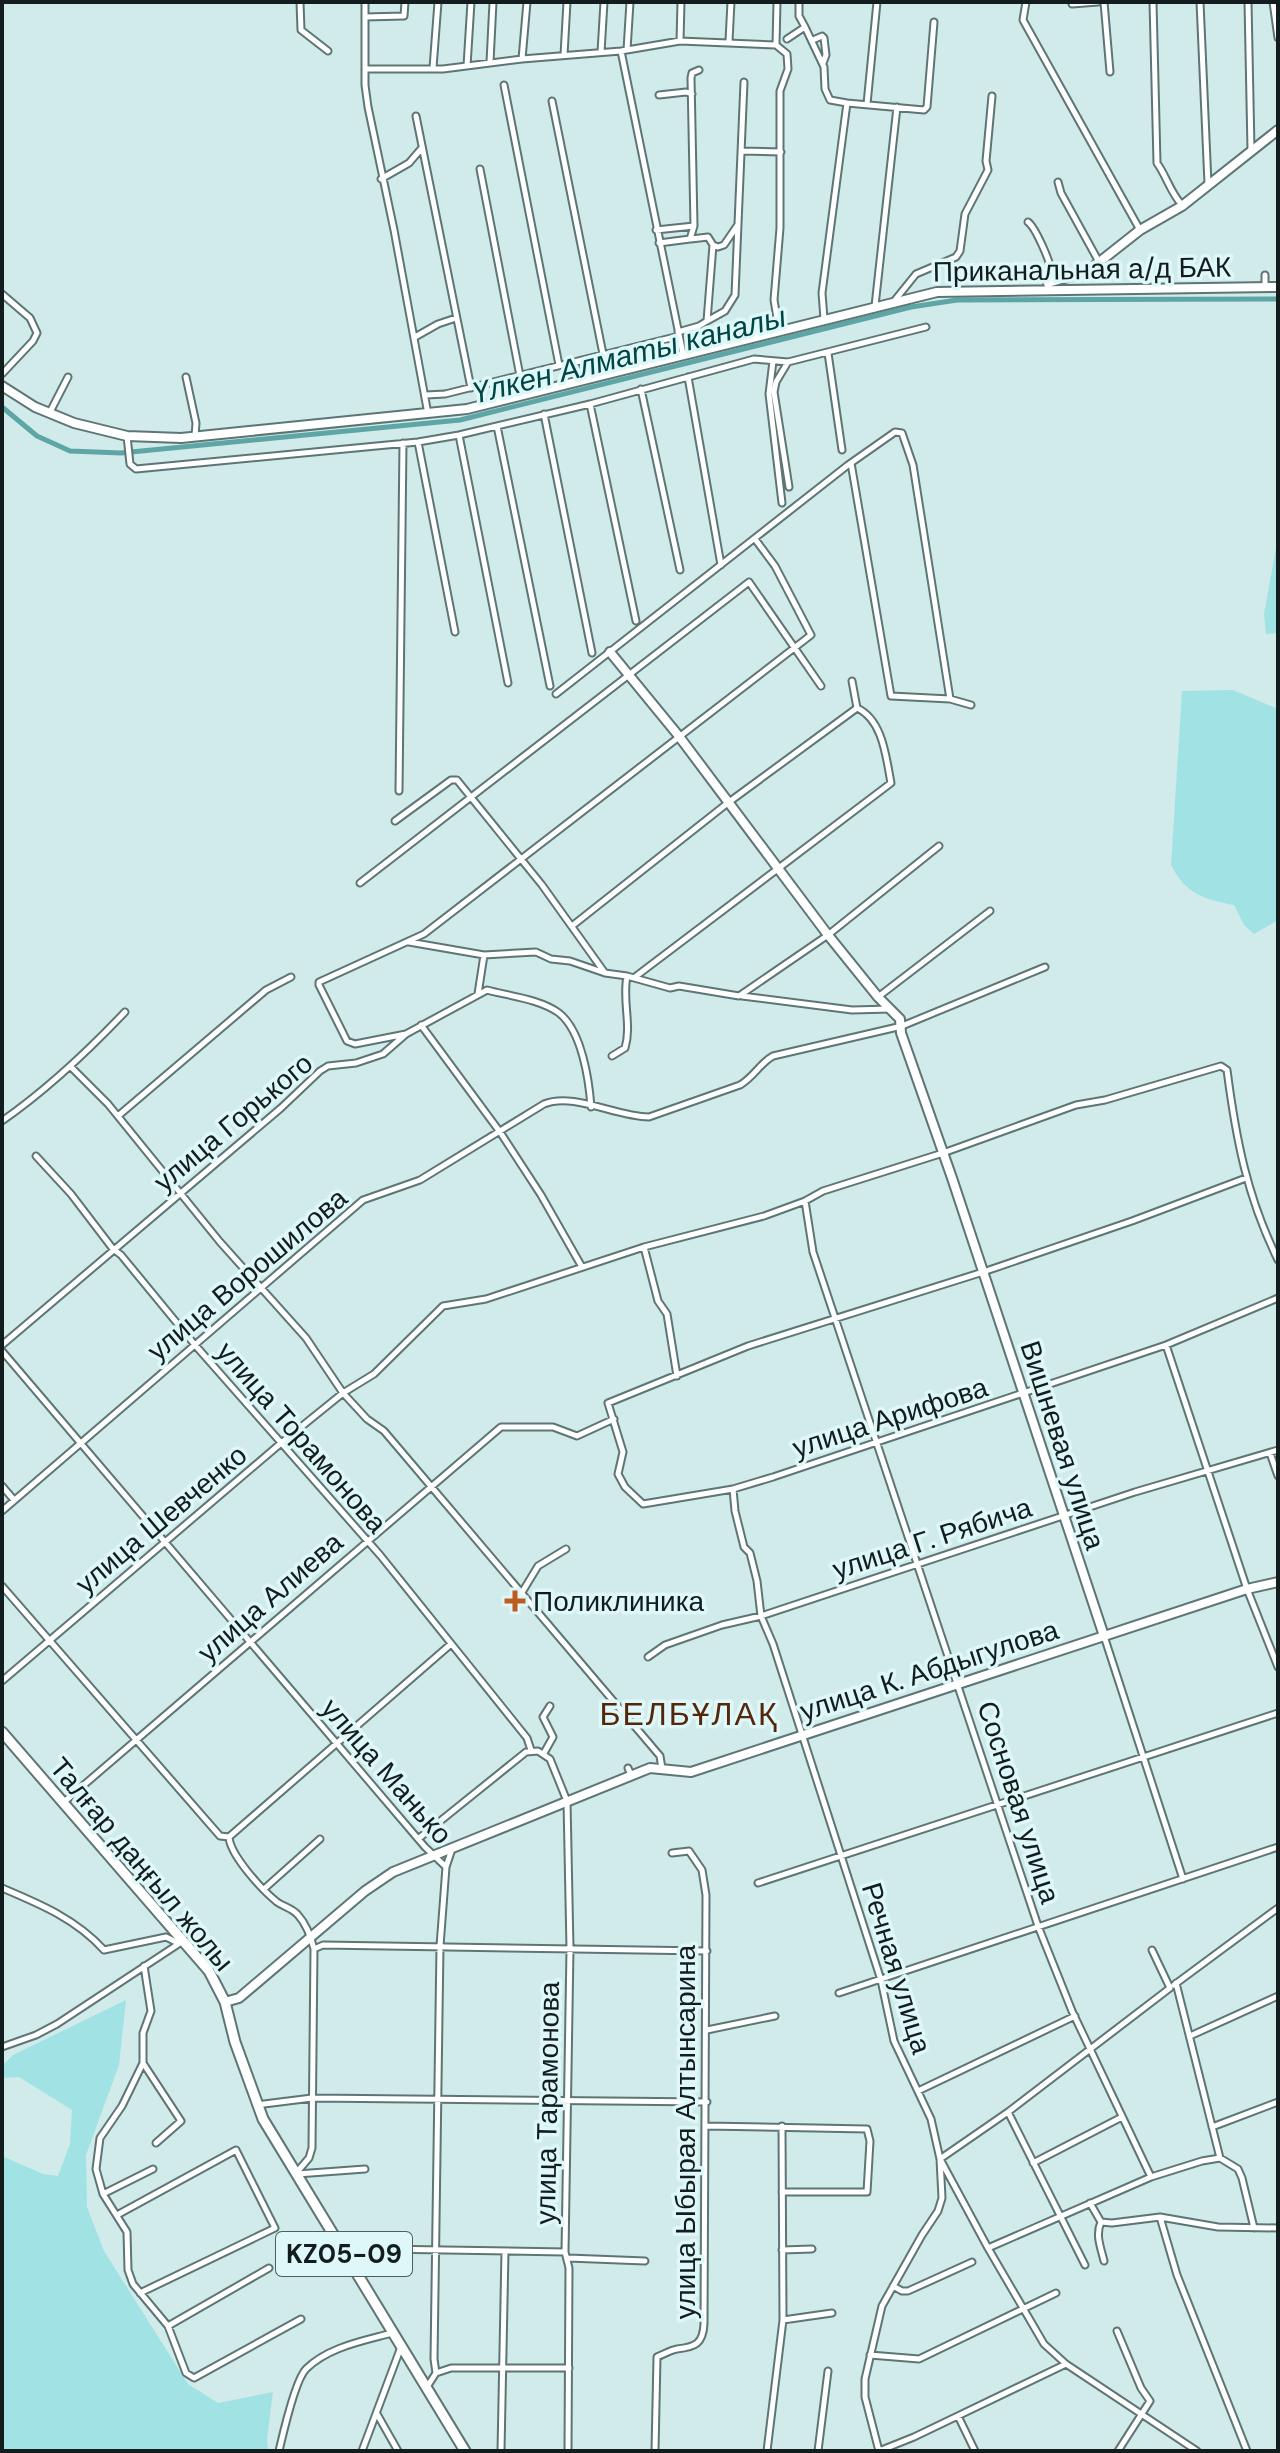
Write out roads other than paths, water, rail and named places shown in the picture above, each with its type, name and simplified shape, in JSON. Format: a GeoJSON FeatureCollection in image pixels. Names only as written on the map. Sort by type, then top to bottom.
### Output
{"type":"FeatureCollection","features":[{"type":"Feature","properties":{"kind":"main road","name":"Талғар даңғыл жолы"},"geometry":{"type":"LineString","coordinates":[[2,1732],[209,1971],[225,2002],[256,2105],[465,2451]]}},
{"type":"Feature","properties":{"kind":"street"},"geometry":{"type":"LineString","coordinates":[[300,2],[301,30],[328,51]]}},
{"type":"Feature","properties":{"kind":"street"},"geometry":{"type":"LineString","coordinates":[[365,2],[368,107],[428,414]]}},
{"type":"Feature","properties":{"kind":"street"},"geometry":{"type":"LineString","coordinates":[[365,17],[404,16],[405,2]]}},
{"type":"Feature","properties":{"kind":"street"},"geometry":{"type":"LineString","coordinates":[[433,68],[438,2]]}},
{"type":"Feature","properties":{"kind":"street"},"geometry":{"type":"LineString","coordinates":[[467,66],[471,2]]}},
{"type":"Feature","properties":{"kind":"street"},"geometry":{"type":"LineString","coordinates":[[490,62],[493,2]]}},
{"type":"Feature","properties":{"kind":"street"},"geometry":{"type":"LineString","coordinates":[[522,59],[527,2]]}},
{"type":"Feature","properties":{"kind":"street"},"geometry":{"type":"LineString","coordinates":[[564,55],[567,2]]}},
{"type":"Feature","properties":{"kind":"street"},"geometry":{"type":"LineString","coordinates":[[601,52],[604,2]]}},
{"type":"Feature","properties":{"kind":"street"},"geometry":{"type":"LineString","coordinates":[[630,2],[624,51],[656,230],[683,354]]}},
{"type":"Feature","properties":{"kind":"street"},"geometry":{"type":"LineString","coordinates":[[680,41],[681,2]]}},
{"type":"Feature","properties":{"kind":"street"},"geometry":{"type":"LineString","coordinates":[[729,41],[731,2]]}},
{"type":"Feature","properties":{"kind":"street"},"geometry":{"type":"LineString","coordinates":[[776,45],[777,2]]}},
{"type":"Feature","properties":{"kind":"street"},"geometry":{"type":"LineString","coordinates":[[799,2],[799,16],[823,64],[827,95],[830,100],[847,103],[924,110],[927,107],[934,22]]}},
{"type":"Feature","properties":{"kind":"street"},"geometry":{"type":"LineString","coordinates":[[867,104],[877,2]]}},
{"type":"Feature","properties":{"kind":"street"},"geometry":{"type":"LineString","coordinates":[[1026,2],[1023,20],[1140,230]]}},
{"type":"Feature","properties":{"kind":"street"},"geometry":{"type":"LineString","coordinates":[[1072,4],[1101,2],[1110,72]]}},
{"type":"Feature","properties":{"kind":"street"},"geometry":{"type":"LineString","coordinates":[[1153,2],[1157,163],[1171,192],[1183,205]]}},
{"type":"Feature","properties":{"kind":"street"},"geometry":{"type":"LineString","coordinates":[[1200,2],[1208,184]]}},
{"type":"Feature","properties":{"kind":"street"},"geometry":{"type":"LineString","coordinates":[[1248,2],[1251,151]]}},
{"type":"Feature","properties":{"kind":"street"},"geometry":{"type":"LineString","coordinates":[[1273,2],[1278,38]]}},
{"type":"Feature","properties":{"kind":"street"},"geometry":{"type":"LineString","coordinates":[[787,39],[805,27]]}},
{"type":"Feature","properties":{"kind":"street"},"geometry":{"type":"LineString","coordinates":[[813,40],[822,36],[826,42],[823,64]]}},
{"type":"Feature","properties":{"kind":"street"},"geometry":{"type":"LineString","coordinates":[[365,69],[467,66],[624,51],[680,41],[776,45],[787,54],[788,69],[780,91],[780,228],[774,300],[779,330]]}},
{"type":"Feature","properties":{"kind":"street"},"geometry":{"type":"LineString","coordinates":[[690,239],[694,226],[692,73],[699,70]]}},
{"type":"Feature","properties":{"kind":"street"},"geometry":{"type":"LineString","coordinates":[[426,395],[471,388],[679,334],[725,311],[735,295],[744,82]]}},
{"type":"Feature","properties":{"kind":"street"},"geometry":{"type":"LineString","coordinates":[[504,85],[559,365]]}},
{"type":"Feature","properties":{"kind":"street"},"geometry":{"type":"LineString","coordinates":[[659,95],[692,94]]}},
{"type":"Feature","properties":{"kind":"street"},"geometry":{"type":"LineString","coordinates":[[895,300],[916,274],[956,257],[960,251],[965,214],[988,170],[986,161],[992,96]]}},
{"type":"Feature","properties":{"kind":"street"},"geometry":{"type":"LineString","coordinates":[[552,101],[603,354]]}},
{"type":"Feature","properties":{"kind":"street"},"geometry":{"type":"LineString","coordinates":[[824,319],[822,293],[847,103]]}},
{"type":"Feature","properties":{"kind":"street"},"geometry":{"type":"LineString","coordinates":[[875,306],[897,107]]}},
{"type":"Feature","properties":{"kind":"street"},"geometry":{"type":"LineString","coordinates":[[416,116],[471,388]]}},
{"type":"Feature","properties":{"kind":"street"},"geometry":{"type":"LineString","coordinates":[[1047,287],[1062,277],[1078,276],[1140,230],[1183,205],[1278,130]]}},
{"type":"Feature","properties":{"kind":"street"},"geometry":{"type":"LineString","coordinates":[[381,179],[414,160],[422,147]]}},
{"type":"Feature","properties":{"kind":"street"},"geometry":{"type":"LineString","coordinates":[[741,151],[781,152]]}},
{"type":"Feature","properties":{"kind":"street"},"geometry":{"type":"LineString","coordinates":[[480,169],[520,376]]}},
{"type":"Feature","properties":{"kind":"street"},"geometry":{"type":"LineString","coordinates":[[1058,182],[1099,262]]}},
{"type":"Feature","properties":{"kind":"street"},"geometry":{"type":"LineString","coordinates":[[1028,222],[1032,223],[1038,235],[1050,267],[1047,287]]}},
{"type":"Feature","properties":{"kind":"street"},"geometry":{"type":"LineString","coordinates":[[713,245],[724,245],[737,225]]}},
{"type":"Feature","properties":{"kind":"street"},"geometry":{"type":"LineString","coordinates":[[656,230],[694,226]]}},
{"type":"Feature","properties":{"kind":"street"},"geometry":{"type":"LineString","coordinates":[[659,243],[711,239],[707,321]]}},
{"type":"Feature","properties":{"kind":"street"},"geometry":{"type":"LineString","coordinates":[[1265,275],[1265,287]]}},
{"type":"Feature","properties":{"kind":"street","name":"Приканальная а/д БАК"},"geometry":{"type":"LineString","coordinates":[[2,386],[35,407],[128,441],[195,437],[467,409],[937,292],[1047,287],[1278,287]]}},
{"type":"Feature","properties":{"kind":"street"},"geometry":{"type":"LineString","coordinates":[[2,294],[30,318],[37,333],[3,371]]}},
{"type":"Feature","properties":{"kind":"street"},"geometry":{"type":"LineString","coordinates":[[415,337],[456,318]]}},
{"type":"Feature","properties":{"kind":"street"},"geometry":{"type":"LineString","coordinates":[[128,441],[130,464],[139,469],[418,442],[590,404],[754,359],[788,362],[926,327]]}},
{"type":"Feature","properties":{"kind":"street"},"geometry":{"type":"LineString","coordinates":[[828,353],[842,450]]}},
{"type":"Feature","properties":{"kind":"street"},"geometry":{"type":"LineString","coordinates":[[582,360],[585,379]]}},
{"type":"Feature","properties":{"kind":"street"},"geometry":{"type":"LineString","coordinates":[[773,361],[769,394],[782,503]]}},
{"type":"Feature","properties":{"kind":"street"},"geometry":{"type":"LineString","coordinates":[[788,362],[776,382],[774,392],[789,487]]}},
{"type":"Feature","properties":{"kind":"street"},"geometry":{"type":"LineString","coordinates":[[50,413],[68,377]]}},
{"type":"Feature","properties":{"kind":"street"},"geometry":{"type":"LineString","coordinates":[[186,377],[196,423],[195,437]]}},
{"type":"Feature","properties":{"kind":"street"},"geometry":{"type":"LineString","coordinates":[[688,377],[721,566]]}},
{"type":"Feature","properties":{"kind":"street"},"geometry":{"type":"LineString","coordinates":[[641,389],[680,570]]}},
{"type":"Feature","properties":{"kind":"street"},"geometry":{"type":"LineString","coordinates":[[590,404],[636,621]]}},
{"type":"Feature","properties":{"kind":"street"},"geometry":{"type":"LineString","coordinates":[[544,414],[592,653]]}},
{"type":"Feature","properties":{"kind":"street"},"geometry":{"type":"LineString","coordinates":[[497,426],[550,686]]}},
{"type":"Feature","properties":{"kind":"street"},"geometry":{"type":"LineString","coordinates":[[556,694],[895,432],[902,433],[906,440],[913,465],[950,699]]}},
{"type":"Feature","properties":{"kind":"street"},"geometry":{"type":"LineString","coordinates":[[459,435],[508,683]]}},
{"type":"Feature","properties":{"kind":"street"},"geometry":{"type":"LineString","coordinates":[[418,442],[455,632]]}},
{"type":"Feature","properties":{"kind":"street"},"geometry":{"type":"LineString","coordinates":[[399,791],[403,443]]}},
{"type":"Feature","properties":{"kind":"street"},"geometry":{"type":"LineString","coordinates":[[851,463],[891,696],[950,699],[971,705]]}},
{"type":"Feature","properties":{"kind":"street"},"geometry":{"type":"LineString","coordinates":[[406,1034],[355,1044],[347,1041],[319,982],[424,934],[811,635],[775,566],[755,539]]}},
{"type":"Feature","properties":{"kind":"street"},"geometry":{"type":"LineString","coordinates":[[360,883],[749,582],[821,686]]}},
{"type":"Feature","properties":{"kind":"street","name":"Вишневая улица"},"geometry":{"type":"LineString","coordinates":[[610,652],[678,735],[828,935],[900,1019],[901,1033],[1183,1879]]}},
{"type":"Feature","properties":{"kind":"street"},"geometry":{"type":"LineString","coordinates":[[852,681],[857,708]]}},
{"type":"Feature","properties":{"kind":"street"},"geometry":{"type":"LineString","coordinates":[[635,977],[891,783],[877,727],[865,711],[857,708]]}},
{"type":"Feature","properties":{"kind":"street"},"geometry":{"type":"LineString","coordinates":[[572,926],[729,802],[857,708]]}},
{"type":"Feature","properties":{"kind":"street"},"geometry":{"type":"LineString","coordinates":[[395,821],[451,780],[457,780],[572,926],[605,973]]}},
{"type":"Feature","properties":{"kind":"street"},"geometry":{"type":"LineString","coordinates":[[739,996],[828,935],[939,846]]}},
{"type":"Feature","properties":{"kind":"street"},"geometry":{"type":"LineString","coordinates":[[878,997],[990,911]]}},
{"type":"Feature","properties":{"kind":"street"},"geometry":{"type":"LineString","coordinates":[[408,942],[484,955],[536,952],[551,959],[570,961],[605,973],[635,977],[670,988],[679,986],[852,1010],[892,1009]]}},
{"type":"Feature","properties":{"kind":"street"},"geometry":{"type":"LineString","coordinates":[[478,995],[484,955]]}},
{"type":"Feature","properties":{"kind":"street","name":"улица Ворошилова"},"geometry":{"type":"LineString","coordinates":[[2,1511],[363,1200],[420,1180],[544,1104],[554,1100],[649,1117],[740,1085],[754,1077],[766,1060],[773,1056],[902,1026],[1045,967]]}},
{"type":"Feature","properties":{"kind":"street"},"geometry":{"type":"LineString","coordinates":[[612,1056],[625,1048],[630,1033],[624,1014],[627,976]]}},
{"type":"Feature","properties":{"kind":"street"},"geometry":{"type":"LineString","coordinates":[[118,1116],[266,990],[291,977]]}},
{"type":"Feature","properties":{"kind":"street"},"geometry":{"type":"LineString","coordinates":[[478,995],[487,990],[547,1007],[560,1014],[569,1025],[582,1054],[589,1076],[591,1107]]}},
{"type":"Feature","properties":{"kind":"street","name":"улица Горького"},"geometry":{"type":"LineString","coordinates":[[2,1345],[281,1108],[320,1071],[328,1066],[372,1059],[383,1054],[406,1034],[478,995]]}},
{"type":"Feature","properties":{"kind":"street"},"geometry":{"type":"LineString","coordinates":[[2,1121],[71,1067],[125,1012]]}},
{"type":"Feature","properties":{"kind":"street"},"geometry":{"type":"LineString","coordinates":[[421,1025],[500,1132],[582,1267]]}},
{"type":"Feature","properties":{"kind":"street","name":"улица Шевченко"},"geometry":{"type":"LineString","coordinates":[[2,1681],[280,1444],[343,1393],[374,1374],[443,1306],[486,1299],[644,1247],[764,1216],[823,1191],[943,1153],[1076,1105],[1105,1100],[1221,1066],[1227,1070],[1237,1146],[1246,1178]]}},
{"type":"Feature","properties":{"kind":"street"},"geometry":{"type":"LineString","coordinates":[[71,1067],[118,1116],[220,1242],[263,1287],[327,1365],[343,1393],[367,1419],[384,1431],[631,1720],[660,1756],[662,1769]]}},
{"type":"Feature","properties":{"kind":"street","name":"улица Торамонова"},"geometry":{"type":"LineString","coordinates":[[36,1156],[280,1444],[367,1541],[527,1738],[531,1750]]}},
{"type":"Feature","properties":{"kind":"street"},"geometry":{"type":"LineString","coordinates":[[614,1419],[608,1403],[748,1346],[983,1272],[1246,1178],[1255,1209],[1278,1260]]}},
{"type":"Feature","properties":{"kind":"street","name":"Сосновая улица"},"geometry":{"type":"LineString","coordinates":[[805,1201],[813,1252],[1038,1926],[1075,2016],[1151,2177]]}},
{"type":"Feature","properties":{"kind":"street"},"geometry":{"type":"LineString","coordinates":[[644,1247],[658,1301],[667,1314],[677,1376]]}},
{"type":"Feature","properties":{"kind":"street","name":"улица Арифова"},"geometry":{"type":"LineString","coordinates":[[614,1419],[623,1452],[618,1474],[625,1487],[643,1504],[733,1489],[1166,1345],[1278,1298]]}},
{"type":"Feature","properties":{"kind":"street"},"geometry":{"type":"LineString","coordinates":[[1166,1345],[1247,1589],[1278,1667]]}},
{"type":"Feature","properties":{"kind":"street","name":"улица Манько"},"geometry":{"type":"LineString","coordinates":[[2,1351],[336,1744],[446,1867],[440,1946],[436,2373]]}},
{"type":"Feature","properties":{"kind":"street","name":"улица Алиева"},"geometry":{"type":"LineString","coordinates":[[63,1803],[501,1427],[553,1427],[577,1436],[614,1419]]}},
{"type":"Feature","properties":{"kind":"street","name":"улица Г. Рябича"},"geometry":{"type":"LineString","coordinates":[[648,1657],[665,1645],[722,1625],[761,1616],[1063,1515],[1278,1450]]}},
{"type":"Feature","properties":{"kind":"street"},"geometry":{"type":"LineString","coordinates":[[1270,1453],[1278,1476]]}},
{"type":"Feature","properties":{"kind":"street"},"geometry":{"type":"LineString","coordinates":[[2,1486],[14,1500]]}},
{"type":"Feature","properties":{"kind":"street","name":"Речная улица"},"geometry":{"type":"LineString","coordinates":[[733,1489],[744,1547],[750,1553],[757,1581],[761,1616],[773,1644],[881,1980],[898,2053],[931,2119],[940,2159],[942,2198],[938,2211],[882,2306],[870,2355],[865,2397],[879,2451]]}},
{"type":"Feature","properties":{"kind":"street"},"geometry":{"type":"LineString","coordinates":[[521,1594],[538,1566],[566,1549]]}},
{"type":"Feature","properties":{"kind":"street","name":"улица К. Абдыгулова"},"geometry":{"type":"LineString","coordinates":[[225,2002],[239,1998],[365,1891],[393,1872],[630,1772],[650,1768],[691,1772],[1247,1589],[1278,1582]]}},
{"type":"Feature","properties":{"kind":"street"},"geometry":{"type":"LineString","coordinates":[[2,1586],[220,1836],[229,1837],[451,1644]]}},
{"type":"Feature","properties":{"kind":"street"},"geometry":{"type":"LineString","coordinates":[[418,1839],[531,1750],[543,1754],[553,1737],[543,1717],[550,1706]]}},
{"type":"Feature","properties":{"kind":"street"},"geometry":{"type":"LineString","coordinates":[[758,1883],[1278,1713]]}},
{"type":"Feature","properties":{"kind":"street","name":"улица Тарамонова"},"geometry":{"type":"LineString","coordinates":[[543,1754],[550,1759],[567,1801],[570,1949],[566,2255],[568,2451]]}},
{"type":"Feature","properties":{"kind":"street"},"geometry":{"type":"LineString","coordinates":[[229,1837],[230,1847],[264,1889],[277,1903],[295,1912],[311,1937],[314,1949],[311,2153],[296,2174]]}},
{"type":"Feature","properties":{"kind":"street"},"geometry":{"type":"LineString","coordinates":[[264,1889],[320,1839]]}},
{"type":"Feature","properties":{"kind":"street"},"geometry":{"type":"LineString","coordinates":[[839,1993],[1278,1847]]}},
{"type":"Feature","properties":{"kind":"street"},"geometry":{"type":"LineString","coordinates":[[446,1867],[452,1848]]}},
{"type":"Feature","properties":{"kind":"street","name":"улица Ыбырая Алтынсарина"},"geometry":{"type":"LineString","coordinates":[[655,2451],[657,2357],[676,2349],[687,2349],[697,2344],[703,2335],[707,2102],[706,1895],[702,1870],[689,1851],[672,1853]]}},
{"type":"Feature","properties":{"kind":"street"},"geometry":{"type":"LineString","coordinates":[[2,1888],[56,1912],[89,1933],[104,1950],[166,1937],[181,1942]]}},
{"type":"Feature","properties":{"kind":"street"},"geometry":{"type":"LineString","coordinates":[[1197,2451],[1066,2364],[1044,2344],[940,2159],[1008,2112],[1278,1908]]}},
{"type":"Feature","properties":{"kind":"street"},"geometry":{"type":"LineString","coordinates":[[2,2047],[57,2024],[181,1942]]}},
{"type":"Feature","properties":{"kind":"street"},"geometry":{"type":"LineString","coordinates":[[314,1949],[323,1945],[707,1951]]}},
{"type":"Feature","properties":{"kind":"street"},"geometry":{"type":"LineString","coordinates":[[1152,1950],[1173,1986],[1190,2036],[1220,2158]]}},
{"type":"Feature","properties":{"kind":"street"},"geometry":{"type":"LineString","coordinates":[[144,1966],[151,2011],[143,2033],[143,2063],[100,2138],[96,2169],[103,2194],[127,2232],[128,2270],[133,2284],[168,2326],[186,2373],[194,2378],[301,2319]]}},
{"type":"Feature","properties":{"kind":"street"},"geometry":{"type":"LineString","coordinates":[[1190,2036],[1278,1996]]}},
{"type":"Feature","properties":{"kind":"street"},"geometry":{"type":"LineString","coordinates":[[707,2030],[775,2016]]}},
{"type":"Feature","properties":{"kind":"street"},"geometry":{"type":"LineString","coordinates":[[918,2091],[1075,2016]]}},
{"type":"Feature","properties":{"kind":"street"},"geometry":{"type":"LineString","coordinates":[[143,2063],[181,2121],[156,2143]]}},
{"type":"Feature","properties":{"kind":"street"},"geometry":{"type":"LineString","coordinates":[[256,2105],[312,2098],[707,2102]]}},
{"type":"Feature","properties":{"kind":"street"},"geometry":{"type":"LineString","coordinates":[[1212,2127],[1278,2102]]}},
{"type":"Feature","properties":{"kind":"street"},"geometry":{"type":"LineString","coordinates":[[1008,2112],[1085,2265]]}},
{"type":"Feature","properties":{"kind":"street"},"geometry":{"type":"LineString","coordinates":[[1033,2163],[1122,2117]]}},
{"type":"Feature","properties":{"kind":"street"},"geometry":{"type":"LineString","coordinates":[[706,2126],[867,2129],[870,2141],[867,2192],[782,2192]]}},
{"type":"Feature","properties":{"kind":"street"},"geometry":{"type":"LineString","coordinates":[[767,2451],[783,2320],[782,2126]]}},
{"type":"Feature","properties":{"kind":"street"},"geometry":{"type":"LineString","coordinates":[[117,2215],[236,2150],[275,2228],[140,2293]]}},
{"type":"Feature","properties":{"kind":"street"},"geometry":{"type":"LineString","coordinates":[[988,2248],[1151,2177],[1220,2158],[1238,2169],[1254,2228]]}},
{"type":"Feature","properties":{"kind":"street"},"geometry":{"type":"LineString","coordinates":[[103,2194],[153,2169]]}},
{"type":"Feature","properties":{"kind":"street"},"geometry":{"type":"LineString","coordinates":[[296,2174],[365,2169]]}},
{"type":"Feature","properties":{"kind":"street"},"geometry":{"type":"LineString","coordinates":[[1090,2203],[1101,2222]]}},
{"type":"Feature","properties":{"kind":"street"},"geometry":{"type":"LineString","coordinates":[[1160,2217],[1177,2275],[1247,2451]]}},
{"type":"Feature","properties":{"kind":"street"},"geometry":{"type":"LineString","coordinates":[[1101,2222],[1160,2217],[1218,2227],[1277,2230]]}},
{"type":"Feature","properties":{"kind":"street"},"geometry":{"type":"LineString","coordinates":[[1101,2222],[1098,2228],[1099,2244],[1104,2261]]}},
{"type":"Feature","properties":{"kind":"street"},"geometry":{"type":"LineString","coordinates":[[782,2250],[812,2249]]}},
{"type":"Feature","properties":{"kind":"street"},"geometry":{"type":"LineString","coordinates":[[352,2266],[373,2250],[505,2251],[645,2261]]}},
{"type":"Feature","properties":{"kind":"street"},"geometry":{"type":"LineString","coordinates":[[501,2451],[505,2251]]}},
{"type":"Feature","properties":{"kind":"street"},"geometry":{"type":"LineString","coordinates":[[893,2286],[908,2291],[972,2262]]}},
{"type":"Feature","properties":{"kind":"street"},"geometry":{"type":"LineString","coordinates":[[168,2326],[269,2268]]}},
{"type":"Feature","properties":{"kind":"street"},"geometry":{"type":"LineString","coordinates":[[870,2355],[919,2359],[1056,2293]]}},
{"type":"Feature","properties":{"kind":"street"},"geometry":{"type":"LineString","coordinates":[[783,2320],[832,2313]]}},
{"type":"Feature","properties":{"kind":"street"},"geometry":{"type":"LineString","coordinates":[[1117,2331],[1141,2388],[1150,2401],[1118,2451]]}},
{"type":"Feature","properties":{"kind":"street"},"geometry":{"type":"LineString","coordinates":[[279,2451],[284,2425],[304,2371],[345,2346],[393,2333]]}},
{"type":"Feature","properties":{"kind":"street"},"geometry":{"type":"LineString","coordinates":[[362,2451],[401,2346]]}},
{"type":"Feature","properties":{"kind":"street"},"geometry":{"type":"LineString","coordinates":[[879,2451],[1066,2364]]}},
{"type":"Feature","properties":{"kind":"street"},"geometry":{"type":"LineString","coordinates":[[427,2387],[436,2373],[451,2368],[569,2368]]}},
{"type":"Feature","properties":{"kind":"street"},"geometry":{"type":"LineString","coordinates":[[818,2451],[828,2371]]}},
{"type":"Feature","properties":{"kind":"street"},"geometry":{"type":"LineString","coordinates":[[376,2413],[398,2451]]}},
{"type":"Feature","properties":{"kind":"street"},"geometry":{"type":"LineString","coordinates":[[958,2416],[975,2451]]}},
{"type":"Feature","properties":{"kind":"waterway","name":"Үлкен Алматы каналы"},"geometry":{"type":"LineString","coordinates":[[2,407],[37,436],[70,451],[121,453],[460,420],[911,307],[957,300],[1278,299]]}},
{"type":"Feature","properties":{"kind":"place","name":"Поликлиника"},"geometry":{"type":"Point","coordinates":[515,1601]}},
{"type":"Feature","properties":{"kind":"district","name":"БЕЛБҰЛАҚ"},"geometry":{"type":"Point","coordinates":[689,1714]}}]}
